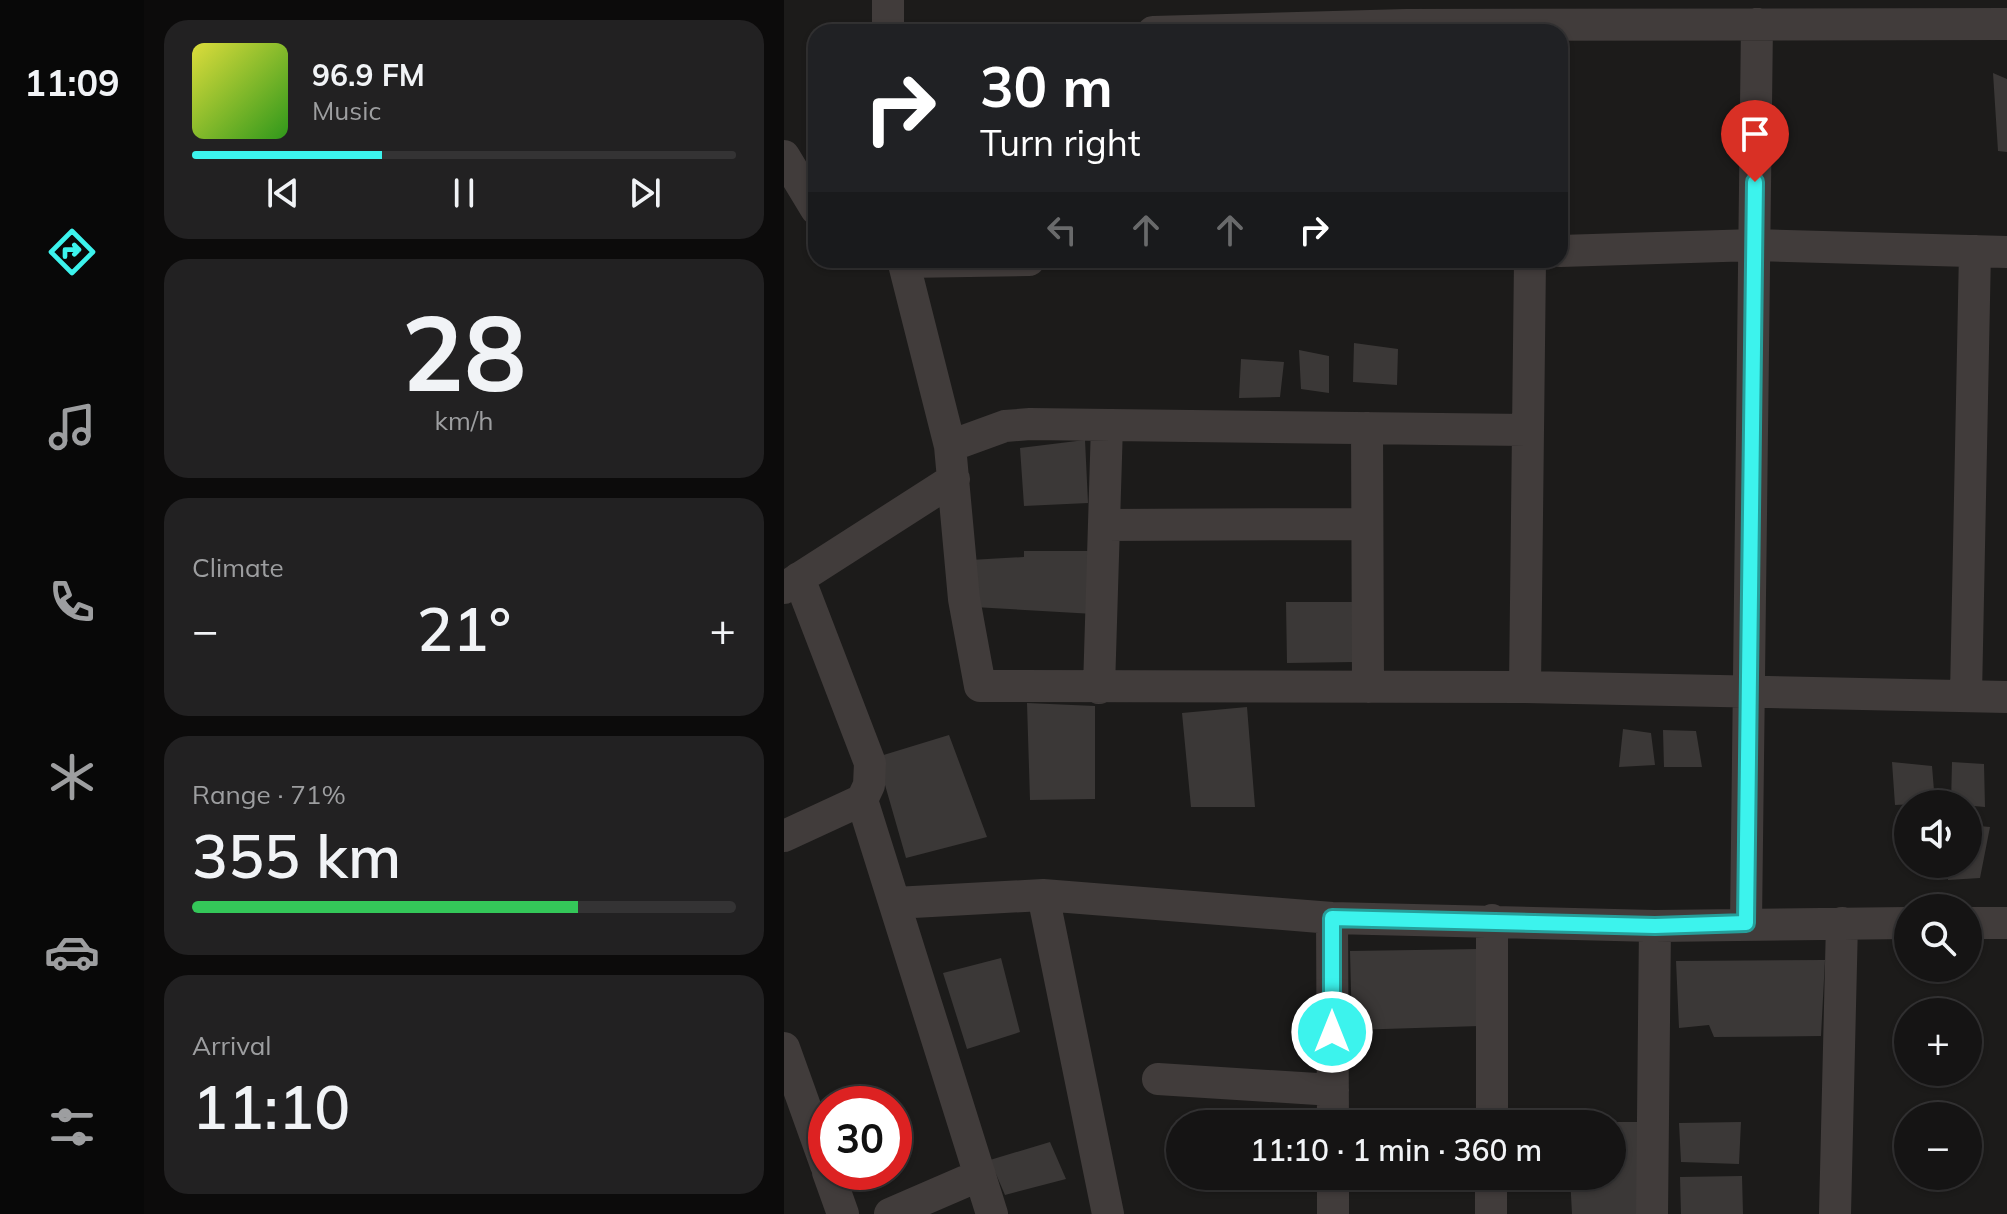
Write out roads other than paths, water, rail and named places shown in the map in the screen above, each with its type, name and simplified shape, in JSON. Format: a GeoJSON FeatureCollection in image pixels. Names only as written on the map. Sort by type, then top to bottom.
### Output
{"type":"FeatureCollection","features":[{"type":"Feature","properties":{"kind":"street"},"geometry":{"type":"LineString","coordinates":[[888,0],[888,24]]}},
{"type":"Feature","properties":{"kind":"street"},"geometry":{"type":"LineString","coordinates":[[1208,24],[1283,13],[1688,11],[1757,24],[1896,13],[2007,24]]}},
{"type":"Feature","properties":{"kind":"street"},"geometry":{"type":"LineString","coordinates":[[1746,923],[1757,24]]}},
{"type":"Feature","properties":{"kind":"street"},"geometry":{"type":"LineString","coordinates":[[784,156],[808,196]]}},
{"type":"Feature","properties":{"kind":"street"},"geometry":{"type":"LineString","coordinates":[[1568,251],[1755,245],[2007,252]]}},
{"type":"Feature","properties":{"kind":"street"},"geometry":{"type":"LineString","coordinates":[[1966,695],[1975,251]]}},
{"type":"Feature","properties":{"kind":"street"},"geometry":{"type":"LineString","coordinates":[[906,268],[950,446],[964,599],[980,686],[1525,687],[2007,697]]}},
{"type":"Feature","properties":{"kind":"street"},"geometry":{"type":"LineString","coordinates":[[1525,687],[1530,268]]}},
{"type":"Feature","properties":{"kind":"street"},"geometry":{"type":"LineString","coordinates":[[1099,688],[1107,425]]}},
{"type":"Feature","properties":{"kind":"street"},"geometry":{"type":"LineString","coordinates":[[950,446],[1005,426],[1527,430]]}},
{"type":"Feature","properties":{"kind":"street"},"geometry":{"type":"LineString","coordinates":[[1367,428],[1368,687]]}},
{"type":"Feature","properties":{"kind":"street"},"geometry":{"type":"LineString","coordinates":[[784,836],[862,800],[869,785],[870,763],[791,583],[954,479]]}},
{"type":"Feature","properties":{"kind":"street"},"geometry":{"type":"LineString","coordinates":[[1104,525],[1367,524]]}},
{"type":"Feature","properties":{"kind":"street"},"geometry":{"type":"LineString","coordinates":[[862,800],[992,1214]]}},
{"type":"Feature","properties":{"kind":"street"},"geometry":{"type":"LineString","coordinates":[[895,903],[1043,895],[1332,918],[1655,926],[1894,923]]}},
{"type":"Feature","properties":{"kind":"street"},"geometry":{"type":"LineString","coordinates":[[1043,895],[1108,1214]]}},
{"type":"Feature","properties":{"kind":"street"},"geometry":{"type":"LineString","coordinates":[[1332,918],[1333,1110]]}},
{"type":"Feature","properties":{"kind":"street"},"geometry":{"type":"LineString","coordinates":[[1492,920],[1492,1110]]}},
{"type":"Feature","properties":{"kind":"street"},"geometry":{"type":"LineString","coordinates":[[1835,1214],[1842,923]]}},
{"type":"Feature","properties":{"kind":"street"},"geometry":{"type":"LineString","coordinates":[[1982,923],[2007,923]]}},
{"type":"Feature","properties":{"kind":"street"},"geometry":{"type":"LineString","coordinates":[[1652,1214],[1655,926]]}},
{"type":"Feature","properties":{"kind":"street"},"geometry":{"type":"LineString","coordinates":[[784,1048],[808,1115]]}},
{"type":"Feature","properties":{"kind":"street"},"geometry":{"type":"LineString","coordinates":[[1158,1079],[1333,1090]]}},
{"type":"Feature","properties":{"kind":"street"},"geometry":{"type":"LineString","coordinates":[[890,1214],[980,1175]]}},
{"type":"Feature","properties":{"kind":"street"},"geometry":{"type":"LineString","coordinates":[[834,1190],[843,1214]]}},
{"type":"Feature","properties":{"kind":"street"},"geometry":{"type":"LineString","coordinates":[[1333,1190],[1333,1214]]}},
{"type":"Feature","properties":{"kind":"street"},"geometry":{"type":"LineString","coordinates":[[1491,1190],[1491,1214]]}}]}
